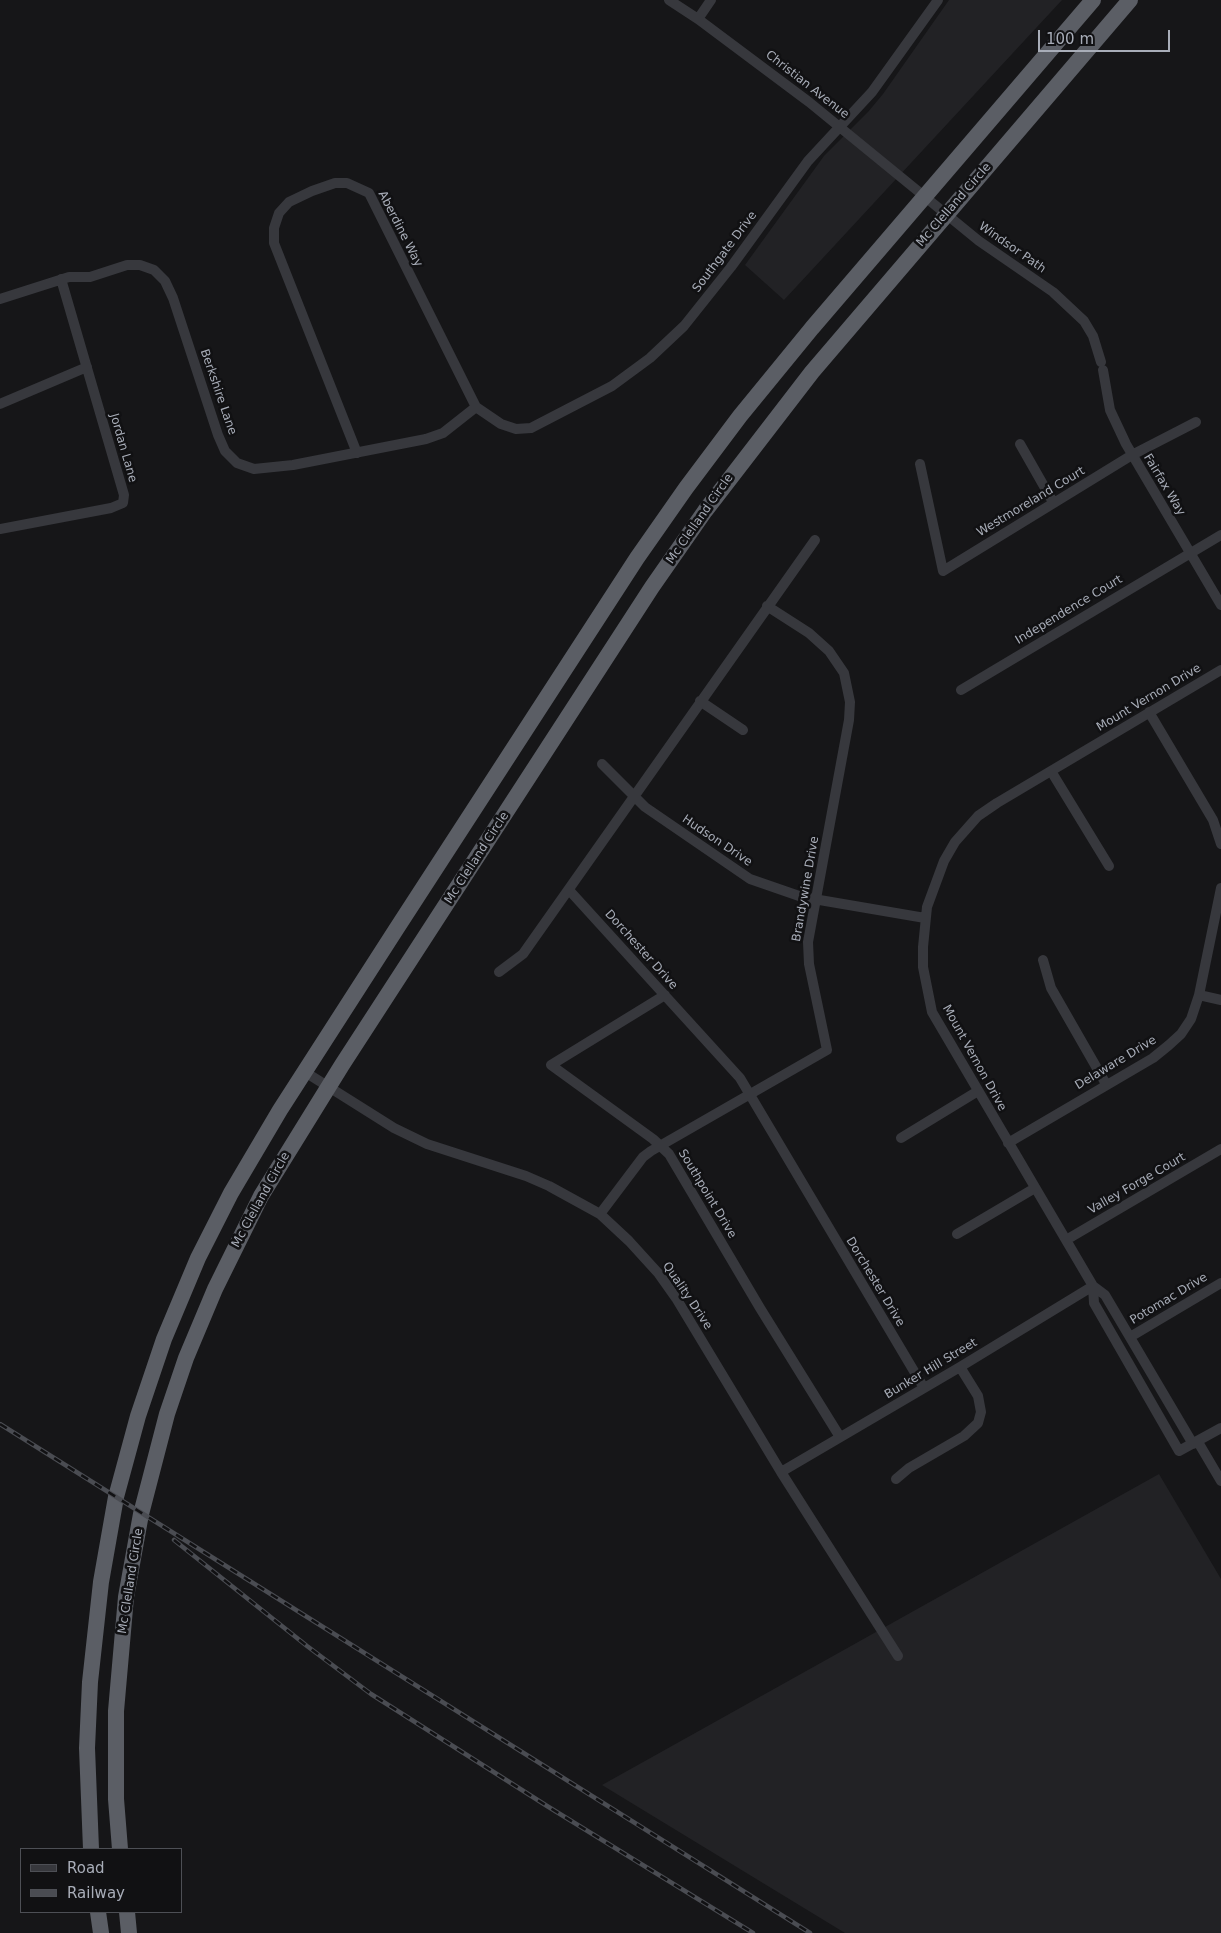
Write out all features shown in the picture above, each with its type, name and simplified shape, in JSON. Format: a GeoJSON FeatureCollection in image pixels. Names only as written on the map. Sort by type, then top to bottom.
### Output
{"type":"FeatureCollection","features":[{"type":"Feature","properties":{"kind":"highway"},"geometry":{"type":"LineString","coordinates":[[91,1848],[88,1705],[95,1620],[107,1541],[126,1455],[161,1348],[198,1258],[255,1151],[618,588],[665,517],[716,447],[763,388],[924,197],[1094,0]]}},
{"type":"Feature","properties":{"kind":"highway","name":"Mc Clelland Circle"},"geometry":{"type":"LineString","coordinates":[[120,1848],[116,1799],[116,1711],[122,1637],[133,1558],[151,1471],[167,1414],[186,1358],[215,1288],[261,1196],[328,1088],[647,595],[704,511],[812,372],[1130,0]]}},
{"type":"Feature","properties":{"kind":"highway"},"geometry":{"type":"LineString","coordinates":[[98,1913],[101,1933]]}},
{"type":"Feature","properties":{"kind":"highway"},"geometry":{"type":"LineString","coordinates":[[126,1913],[129,1933]]}},
{"type":"Feature","properties":{"kind":"street","name":"Christian Avenue"},"geometry":{"type":"LineString","coordinates":[[669,0],[698,19],[840,126],[924,197]]}},
{"type":"Feature","properties":{"kind":"street"},"geometry":{"type":"LineString","coordinates":[[698,19],[710,0]]}},
{"type":"Feature","properties":{"kind":"street","name":"Southgate Drive"},"geometry":{"type":"LineString","coordinates":[[476,407],[501,424],[516,430],[531,428],[612,386],[650,358],[684,326],[731,267],[808,161],[872,92],[938,0]]}},
{"type":"Feature","properties":{"kind":"street","name":"Aberdine Way"},"geometry":{"type":"LineString","coordinates":[[357,452],[274,243],[274,228],[279,213],[289,202],[312,191],[335,184],[347,183],[369,193],[476,407]]}},
{"type":"Feature","properties":{"kind":"street","name":"Windsor Path"},"geometry":{"type":"LineString","coordinates":[[924,197],[978,241],[1053,292],[1084,321]]}},
{"type":"Feature","properties":{"kind":"street","name":"Berkshire Lane"},"geometry":{"type":"LineString","coordinates":[[0,299],[61,279],[90,277],[121,266],[134,264],[147,267],[159,275],[165,281],[173,298],[225,451],[237,463],[254,470],[273,469],[435,436],[455,424],[476,407]]}},
{"type":"Feature","properties":{"kind":"street","name":"Jordan Lane"},"geometry":{"type":"LineString","coordinates":[[0,529],[111,508],[123,502],[124,495],[61,279]]}},
{"type":"Feature","properties":{"kind":"street","name":"Fairfax Way"},"geometry":{"type":"LineString","coordinates":[[1084,321],[1093,336],[1102,366],[1110,410],[1132,455],[1221,605]]}},
{"type":"Feature","properties":{"kind":"street"},"geometry":{"type":"LineString","coordinates":[[0,404],[87,368]]}},
{"type":"Feature","properties":{"kind":"street","name":"Westmoreland Court"},"geometry":{"type":"LineString","coordinates":[[920,464],[943,571],[1132,455],[1196,422]]}},
{"type":"Feature","properties":{"kind":"street"},"geometry":{"type":"LineString","coordinates":[[1020,444],[1053,502]]}},
{"type":"Feature","properties":{"kind":"street","name":"Independence Court"},"geometry":{"type":"LineString","coordinates":[[961,690],[1221,535]]}},
{"type":"Feature","properties":{"kind":"street"},"geometry":{"type":"LineString","coordinates":[[500,972],[523,954],[815,540]]}},
{"type":"Feature","properties":{"kind":"street","name":"Brandywine Drive"},"geometry":{"type":"LineString","coordinates":[[600,1214],[643,1157],[749,1093],[827,1050],[809,964],[808,942],[849,720],[850,702],[844,673],[829,651],[809,633],[767,606]]}},
{"type":"Feature","properties":{"kind":"street","name":"Mount Vernon Drive"},"geometry":{"type":"LineString","coordinates":[[1221,670],[978,816],[955,842],[944,861],[933,887],[925,918],[922,948],[923,967],[932,1012],[1093,1286],[1106,1296],[1221,1481]]}},
{"type":"Feature","properties":{"kind":"street"},"geometry":{"type":"LineString","coordinates":[[700,701],[743,730]]}},
{"type":"Feature","properties":{"kind":"street"},"geometry":{"type":"LineString","coordinates":[[1149,712],[1213,820],[1221,844]]}},
{"type":"Feature","properties":{"kind":"street","name":"Hudson Drive"},"geometry":{"type":"LineString","coordinates":[[602,764],[645,807],[750,879],[802,897],[925,918]]}},
{"type":"Feature","properties":{"kind":"street"},"geometry":{"type":"LineString","coordinates":[[1051,771],[1109,866]]}},
{"type":"Feature","properties":{"kind":"street","name":"Delaware Drive"},"geometry":{"type":"LineString","coordinates":[[1008,1143],[1153,1058],[1170,1046],[1191,1019],[1199,995],[1221,888]]}},
{"type":"Feature","properties":{"kind":"street","name":"Dorchester Drive"},"geometry":{"type":"LineString","coordinates":[[569,890],[740,1078],[924,1388]]}},
{"type":"Feature","properties":{"kind":"street"},"geometry":{"type":"LineString","coordinates":[[1043,960],[1051,988],[1106,1084]]}},
{"type":"Feature","properties":{"kind":"street","name":"Southpoint Drive"},"geometry":{"type":"LineString","coordinates":[[665,995],[551,1065],[660,1145],[669,1154],[760,1308],[840,1437]]}},
{"type":"Feature","properties":{"kind":"street"},"geometry":{"type":"LineString","coordinates":[[1199,995],[1221,1000]]}},
{"type":"Feature","properties":{"kind":"street","name":"Quality Drive"},"geometry":{"type":"LineString","coordinates":[[305,1072],[394,1128],[427,1144],[526,1176],[600,1214],[629,1241],[665,1282],[781,1472],[898,1656]]}},
{"type":"Feature","properties":{"kind":"street"},"geometry":{"type":"LineString","coordinates":[[901,1138],[978,1091]]}},
{"type":"Feature","properties":{"kind":"street","name":"Valley Forge Court"},"geometry":{"type":"LineString","coordinates":[[1066,1240],[1221,1149]]}},
{"type":"Feature","properties":{"kind":"street"},"geometry":{"type":"LineString","coordinates":[[957,1234],[1035,1188]]}},
{"type":"Feature","properties":{"kind":"street","name":"Potomac Drive"},"geometry":{"type":"LineString","coordinates":[[1130,1336],[1221,1283]]}},
{"type":"Feature","properties":{"kind":"street","name":"Mount Vernon Drive"},"geometry":{"type":"LineString","coordinates":[[1093,1286],[1094,1303],[1179,1451],[1196,1443]]}},
{"type":"Feature","properties":{"kind":"street","name":"Bunker Hill Street"},"geometry":{"type":"LineString","coordinates":[[781,1472],[1093,1286]]}},
{"type":"Feature","properties":{"kind":"street"},"geometry":{"type":"LineString","coordinates":[[896,1479],[909,1468],[964,1436],[978,1423],[982,1412],[978,1396],[960,1366]]}},
{"type":"Feature","properties":{"kind":"street"},"geometry":{"type":"LineString","coordinates":[[1196,1443],[1221,1428]]}},
{"type":"Feature","properties":{"kind":"shaded area"},"geometry":{"type":"Polygon","coordinates":[[[949,0],[1062,0],[784,300],[745,265],[824,156],[868,112],[883,94],[949,0]]]}},
{"type":"Feature","properties":{"kind":"shaded area"},"geometry":{"type":"Polygon","coordinates":[[[1159,1474],[1221,1579],[1221,1933],[845,1933],[602,1785],[1159,1474]]]}},
{"type":"Feature","properties":{"kind":"railway"},"geometry":{"type":"LineString","coordinates":[[0,1424],[810,1933]]}},
{"type":"Feature","properties":{"kind":"railway"},"geometry":{"type":"LineString","coordinates":[[174,1540],[307,1646],[371,1694],[547,1806],[753,1933]]}}]}
